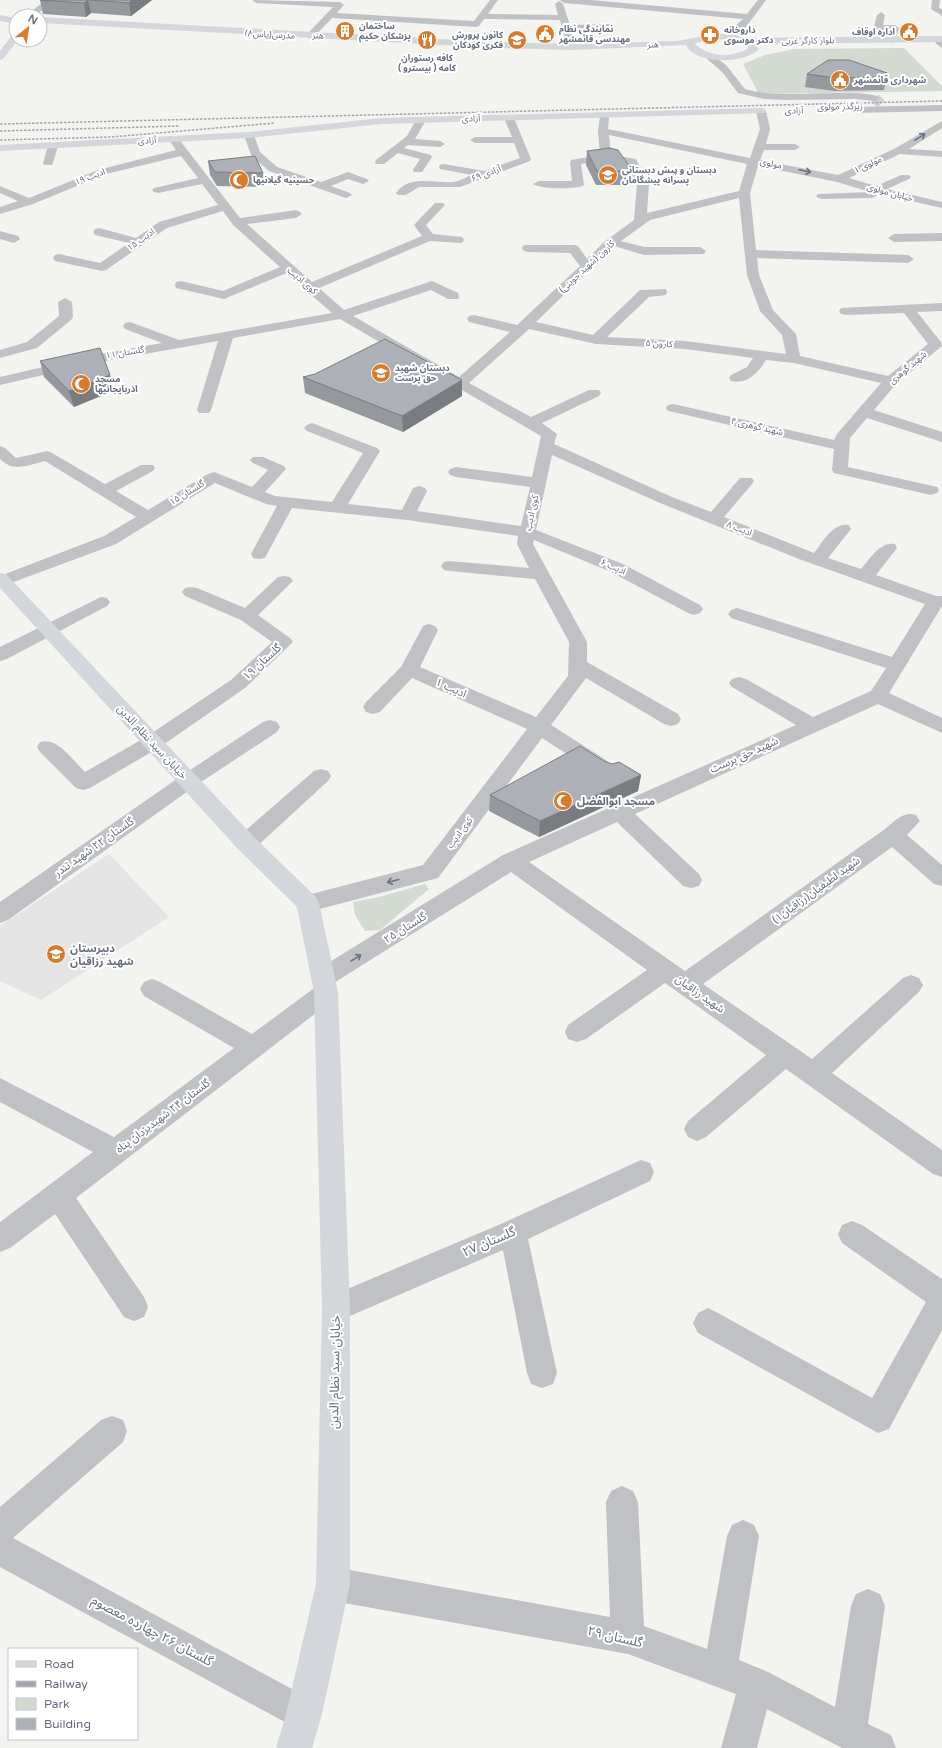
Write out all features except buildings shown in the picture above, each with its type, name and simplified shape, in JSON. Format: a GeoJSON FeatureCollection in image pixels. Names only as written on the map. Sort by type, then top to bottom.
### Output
{"type":"FeatureCollection","features":[{"type":"Feature","properties":{"kind":"main road","name":"هنر"},"geometry":{"type":"LineString","coordinates":[[48,20],[310,36],[572,47],[691,43],[701,38],[728,37]]}},
{"type":"Feature","properties":{"kind":"main road","name":"مدرس(یاس۸)"},"geometry":{"type":"LineString","coordinates":[[48,24],[69,23],[491,47],[620,48]]}},
{"type":"Feature","properties":{"kind":"main road","name":"بلوار کارگر غربی"},"geometry":{"type":"LineString","coordinates":[[728,37],[746,41],[942,43]]}},
{"type":"Feature","properties":{"kind":"main road"},"geometry":{"type":"LineString","coordinates":[[746,41],[751,44],[754,49]]}},
{"type":"Feature","properties":{"kind":"main road","name":"بلوار کارگر غربی"},"geometry":{"type":"LineString","coordinates":[[732,56],[748,53],[754,49],[894,42]]}},
{"type":"Feature","properties":{"kind":"main road"},"geometry":{"type":"LineString","coordinates":[[691,43],[690,46],[704,54]]}},
{"type":"Feature","properties":{"kind":"main road"},"geometry":{"type":"LineString","coordinates":[[0,57],[8,46]]}},
{"type":"Feature","properties":{"kind":"main road","name":"هنر"},"geometry":{"type":"LineString","coordinates":[[620,48],[732,56]]}},
{"type":"Feature","properties":{"kind":"main road","name":"آزادی"},"geometry":{"type":"LineString","coordinates":[[0,148],[53,146],[179,146],[249,135],[382,121],[767,110]]}},
{"type":"Feature","properties":{"kind":"main road","name":"خیابان سید نظام الدین"},"geometry":{"type":"LineString","coordinates":[[2,583],[47,629],[246,843],[308,902],[325,985],[336,1308],[333,1584],[304,1714],[294,1748]]}},
{"type":"Feature","properties":{"kind":"street"},"geometry":{"type":"LineString","coordinates":[[41,8],[54,0]]}},
{"type":"Feature","properties":{"kind":"street"},"geometry":{"type":"LineString","coordinates":[[256,0],[342,2]]}},
{"type":"Feature","properties":{"kind":"street"},"geometry":{"type":"LineString","coordinates":[[330,15],[476,24],[494,0]]}},
{"type":"Feature","properties":{"kind":"street"},"geometry":{"type":"LineString","coordinates":[[558,0],[572,47]]}},
{"type":"Feature","properties":{"kind":"street"},"geometry":{"type":"LineString","coordinates":[[570,0],[748,17]]}},
{"type":"Feature","properties":{"kind":"street"},"geometry":{"type":"LineString","coordinates":[[936,0],[935,9],[942,14]]}},
{"type":"Feature","properties":{"kind":"street"},"geometry":{"type":"LineString","coordinates":[[748,1],[761,1]]}},
{"type":"Feature","properties":{"kind":"street"},"geometry":{"type":"LineString","coordinates":[[728,37],[743,25],[761,1]]}},
{"type":"Feature","properties":{"kind":"street"},"geometry":{"type":"LineString","coordinates":[[310,36],[342,2]]}},
{"type":"Feature","properties":{"kind":"street"},"geometry":{"type":"LineString","coordinates":[[649,17],[652,8]]}},
{"type":"Feature","properties":{"kind":"street"},"geometry":{"type":"LineString","coordinates":[[881,15],[878,27],[895,28],[894,42]]}},
{"type":"Feature","properties":{"kind":"street"},"geometry":{"type":"LineString","coordinates":[[482,16],[564,18]]}},
{"type":"Feature","properties":{"kind":"street"},"geometry":{"type":"LineString","coordinates":[[567,28],[610,27]]}},
{"type":"Feature","properties":{"kind":"street"},"geometry":{"type":"LineString","coordinates":[[704,54],[722,64],[733,77]]}},
{"type":"Feature","properties":{"kind":"street"},"geometry":{"type":"LineString","coordinates":[[732,56],[733,77]]}},
{"type":"Feature","properties":{"kind":"street","name":"زیرگذر مولوی"},"geometry":{"type":"LineString","coordinates":[[733,77],[741,91],[770,98],[854,96],[892,106],[942,107]]}},
{"type":"Feature","properties":{"kind":"street","name":"زیرگذر مولوی"},"geometry":{"type":"LineString","coordinates":[[873,102],[848,108],[942,107]]}},
{"type":"Feature","properties":{"kind":"street","name":"مولوی"},"geometry":{"type":"LineString","coordinates":[[767,110],[765,129],[760,147],[754,160],[839,179]]}},
{"type":"Feature","properties":{"kind":"street"},"geometry":{"type":"LineString","coordinates":[[604,114],[603,131],[606,157]]}},
{"type":"Feature","properties":{"kind":"street","name":"آزادی ۶۹"},"geometry":{"type":"LineString","coordinates":[[402,193],[416,184],[456,185],[526,159],[509,118]]}},
{"type":"Feature","properties":{"kind":"street"},"geometry":{"type":"LineString","coordinates":[[380,162],[411,138],[421,120]]}},
{"type":"Feature","properties":{"kind":"street","name":"مولوی ۱"},"geometry":{"type":"LineString","coordinates":[[839,179],[898,151],[940,126]]}},
{"type":"Feature","properties":{"kind":"street"},"geometry":{"type":"LineString","coordinates":[[603,131],[754,160],[744,193],[753,275],[767,312],[788,334],[794,359]]}},
{"type":"Feature","properties":{"kind":"street"},"geometry":{"type":"LineString","coordinates":[[249,135],[255,153],[273,169],[346,195]]}},
{"type":"Feature","properties":{"kind":"street"},"geometry":{"type":"LineString","coordinates":[[475,140],[518,140]]}},
{"type":"Feature","properties":{"kind":"street"},"geometry":{"type":"LineString","coordinates":[[407,142],[440,144]]}},
{"type":"Feature","properties":{"kind":"street"},"geometry":{"type":"LineString","coordinates":[[48,163],[53,146]]}},
{"type":"Feature","properties":{"kind":"street","name":"کوی ادیب"},"geometry":{"type":"LineString","coordinates":[[179,146],[238,222],[309,288],[342,315],[385,347],[501,405],[549,434],[525,544],[578,642],[577,677],[430,872]]}},
{"type":"Feature","properties":{"kind":"street","name":"ادیب ۱۹"},"geometry":{"type":"LineString","coordinates":[[0,211],[29,202],[102,172],[179,146]]}},
{"type":"Feature","properties":{"kind":"street"},"geometry":{"type":"LineString","coordinates":[[760,147],[795,147]]}},
{"type":"Feature","properties":{"kind":"street"},"geometry":{"type":"LineString","coordinates":[[760,147],[787,168]]}},
{"type":"Feature","properties":{"kind":"street"},"geometry":{"type":"LineString","coordinates":[[397,150],[427,158],[418,170]]}},
{"type":"Feature","properties":{"kind":"street"},"geometry":{"type":"LineString","coordinates":[[898,151],[942,154]]}},
{"type":"Feature","properties":{"kind":"street"},"geometry":{"type":"LineString","coordinates":[[539,184],[578,185],[575,162],[606,157],[632,160],[643,184],[640,222]]}},
{"type":"Feature","properties":{"kind":"street"},"geometry":{"type":"LineString","coordinates":[[444,167],[486,174]]}},
{"type":"Feature","properties":{"kind":"street"},"geometry":{"type":"LineString","coordinates":[[321,186],[348,175],[363,181]]}},
{"type":"Feature","properties":{"kind":"street"},"geometry":{"type":"LineString","coordinates":[[877,190],[905,177]]}},
{"type":"Feature","properties":{"kind":"street","name":"خیابان مولوی"},"geometry":{"type":"LineString","coordinates":[[839,179],[894,195],[942,205]]}},
{"type":"Feature","properties":{"kind":"street"},"geometry":{"type":"LineString","coordinates":[[158,190],[205,180]]}},
{"type":"Feature","properties":{"kind":"street"},"geometry":{"type":"LineString","coordinates":[[569,185],[572,197]]}},
{"type":"Feature","properties":{"kind":"street"},"geometry":{"type":"LineString","coordinates":[[0,189],[29,202]]}},
{"type":"Feature","properties":{"kind":"street","name":"کارون (شهید جوینی)"},"geometry":{"type":"LineString","coordinates":[[460,384],[523,327],[612,242],[646,217],[744,193]]}},
{"type":"Feature","properties":{"kind":"street"},"geometry":{"type":"LineString","coordinates":[[822,196],[894,195]]}},
{"type":"Feature","properties":{"kind":"street"},"geometry":{"type":"LineString","coordinates":[[930,203],[942,214]]}},
{"type":"Feature","properties":{"kind":"street"},"geometry":{"type":"LineString","coordinates":[[429,237],[420,225],[438,205]]}},
{"type":"Feature","properties":{"kind":"street","name":"ادیب ۱۵"},"geometry":{"type":"LineString","coordinates":[[60,258],[102,267],[163,225],[226,207]]}},
{"type":"Feature","properties":{"kind":"street"},"geometry":{"type":"LineString","coordinates":[[238,222],[296,214]]}},
{"type":"Feature","properties":{"kind":"street"},"geometry":{"type":"LineString","coordinates":[[99,232],[139,242]]}},
{"type":"Feature","properties":{"kind":"street"},"geometry":{"type":"LineString","coordinates":[[0,235],[14,239]]}},
{"type":"Feature","properties":{"kind":"street"},"geometry":{"type":"LineString","coordinates":[[309,288],[429,237],[458,240]]}},
{"type":"Feature","properties":{"kind":"street"},"geometry":{"type":"LineString","coordinates":[[894,238],[942,237]]}},
{"type":"Feature","properties":{"kind":"street"},"geometry":{"type":"LineString","coordinates":[[612,242],[644,251],[700,252]]}},
{"type":"Feature","properties":{"kind":"street"},"geometry":{"type":"LineString","coordinates":[[528,248],[574,249],[586,267]]}},
{"type":"Feature","properties":{"kind":"street"},"geometry":{"type":"LineString","coordinates":[[751,254],[908,259]]}},
{"type":"Feature","properties":{"kind":"street"},"geometry":{"type":"LineString","coordinates":[[181,285],[224,295],[287,268]]}},
{"type":"Feature","properties":{"kind":"street","name":"گلستان ۱۱"},"geometry":{"type":"LineString","coordinates":[[0,381],[100,358],[342,315],[432,285],[453,296]]}},
{"type":"Feature","properties":{"kind":"street"},"geometry":{"type":"LineString","coordinates":[[596,340],[645,293],[661,292]]}},
{"type":"Feature","properties":{"kind":"street"},"geometry":{"type":"LineString","coordinates":[[0,354],[32,345],[66,317],[65,302]]}},
{"type":"Feature","properties":{"kind":"street"},"geometry":{"type":"LineString","coordinates":[[846,311],[942,307]]}},
{"type":"Feature","properties":{"kind":"street","name":"شهید گوهری"},"geometry":{"type":"LineString","coordinates":[[841,446],[842,436],[865,412],[891,381],[936,345],[936,337],[908,309]]}},
{"type":"Feature","properties":{"kind":"street","name":"کارون ۵"},"geometry":{"type":"LineString","coordinates":[[474,318],[596,340],[685,345],[794,359],[891,381]]}},
{"type":"Feature","properties":{"kind":"street"},"geometry":{"type":"LineString","coordinates":[[130,326],[178,344]]}},
{"type":"Feature","properties":{"kind":"street"},"geometry":{"type":"LineString","coordinates":[[204,410],[227,335]]}},
{"type":"Feature","properties":{"kind":"street"},"geometry":{"type":"LineString","coordinates":[[736,378],[753,370],[761,355]]}},
{"type":"Feature","properties":{"kind":"street"},"geometry":{"type":"LineString","coordinates":[[530,423],[594,393]]}},
{"type":"Feature","properties":{"kind":"street","name":"شهید گوهری ۴"},"geometry":{"type":"LineString","coordinates":[[673,408],[841,446]]}},
{"type":"Feature","properties":{"kind":"street"},"geometry":{"type":"LineString","coordinates":[[865,412],[942,437]]}},
{"type":"Feature","properties":{"kind":"street"},"geometry":{"type":"LineString","coordinates":[[312,428],[372,451],[337,508]]}},
{"type":"Feature","properties":{"kind":"street","name":"ادیب ۸"},"geometry":{"type":"LineString","coordinates":[[546,446],[666,500],[714,519],[818,559],[938,601]]}},
{"type":"Feature","properties":{"kind":"street"},"geometry":{"type":"LineString","coordinates":[[841,446],[840,470],[931,490]]}},
{"type":"Feature","properties":{"kind":"street"},"geometry":{"type":"LineString","coordinates":[[0,451],[13,463],[47,456],[147,517]]}},
{"type":"Feature","properties":{"kind":"street"},"geometry":{"type":"LineString","coordinates":[[254,494],[278,469],[258,460]]}},
{"type":"Feature","properties":{"kind":"street"},"geometry":{"type":"LineString","coordinates":[[104,491],[147,468]]}},
{"type":"Feature","properties":{"kind":"street"},"geometry":{"type":"LineString","coordinates":[[456,472],[538,483]]}},
{"type":"Feature","properties":{"kind":"street","name":"گلستان ۱۵"},"geometry":{"type":"LineString","coordinates":[[2,583],[110,540],[214,477],[272,501],[407,515]]}},
{"type":"Feature","properties":{"kind":"street"},"geometry":{"type":"LineString","coordinates":[[714,519],[746,481]]}},
{"type":"Feature","properties":{"kind":"street"},"geometry":{"type":"LineString","coordinates":[[407,515],[420,491]]}},
{"type":"Feature","properties":{"kind":"street"},"geometry":{"type":"LineString","coordinates":[[260,554],[287,503]]}},
{"type":"Feature","properties":{"kind":"street","name":"ادیب ۶"},"geometry":{"type":"LineString","coordinates":[[407,515],[528,532],[617,568],[694,609]]}},
{"type":"Feature","properties":{"kind":"street"},"geometry":{"type":"LineString","coordinates":[[818,559],[843,529]]}},
{"type":"Feature","properties":{"kind":"street"},"geometry":{"type":"LineString","coordinates":[[865,576],[889,548]]}},
{"type":"Feature","properties":{"kind":"street"},"geometry":{"type":"LineString","coordinates":[[450,566],[542,574]]}},
{"type":"Feature","properties":{"kind":"street"},"geometry":{"type":"LineString","coordinates":[[247,616],[284,581]]}},
{"type":"Feature","properties":{"kind":"street","name":"گلستان ۱۹"},"geometry":{"type":"LineString","coordinates":[[153,742],[238,684],[284,642],[247,616],[191,592]]}},
{"type":"Feature","properties":{"kind":"street"},"geometry":{"type":"LineString","coordinates":[[938,601],[896,665],[878,696],[942,726]]}},
{"type":"Feature","properties":{"kind":"street"},"geometry":{"type":"LineString","coordinates":[[0,655],[101,602]]}},
{"type":"Feature","properties":{"kind":"street"},"geometry":{"type":"LineString","coordinates":[[737,614],[896,665]]}},
{"type":"Feature","properties":{"kind":"street"},"geometry":{"type":"LineString","coordinates":[[373,707],[409,670],[429,630]]}},
{"type":"Feature","properties":{"kind":"street"},"geometry":{"type":"LineString","coordinates":[[577,665],[671,719]]}},
{"type":"Feature","properties":{"kind":"street","name":"ادیب ۱"},"geometry":{"type":"LineString","coordinates":[[409,670],[540,727],[610,772]]}},
{"type":"Feature","properties":{"kind":"street"},"geometry":{"type":"LineString","coordinates":[[739,683],[812,725]]}},
{"type":"Feature","properties":{"kind":"street","name":"شهید حق پرست"},"geometry":{"type":"LineString","coordinates":[[511,861],[878,696]]}},
{"type":"Feature","properties":{"kind":"street","name":"گلستان ۲۲ شهید تندر"},"geometry":{"type":"LineString","coordinates":[[0,914],[188,781],[270,727]]}},
{"type":"Feature","properties":{"kind":"street"},"geometry":{"type":"LineString","coordinates":[[47,747],[83,782],[153,742]]}},
{"type":"Feature","properties":{"kind":"street"},"geometry":{"type":"LineString","coordinates":[[246,843],[321,776]]}},
{"type":"Feature","properties":{"kind":"street"},"geometry":{"type":"LineString","coordinates":[[619,812],[691,880]]}},
{"type":"Feature","properties":{"kind":"street","name":"شهید لطیفیان(رزاقیان۱)"},"geometry":{"type":"LineString","coordinates":[[685,984],[901,828],[942,878]]}},
{"type":"Feature","properties":{"kind":"street"},"geometry":{"type":"LineString","coordinates":[[308,902],[430,872],[456,896],[511,861]]}},
{"type":"Feature","properties":{"kind":"street","name":"شهید رزاقیان"},"geometry":{"type":"LineString","coordinates":[[511,861],[942,1165]]}},
{"type":"Feature","properties":{"kind":"street","name":"گلستان ۲۵"},"geometry":{"type":"LineString","coordinates":[[325,985],[456,896]]}},
{"type":"Feature","properties":{"kind":"street"},"geometry":{"type":"LineString","coordinates":[[578,1032],[665,970]]}},
{"type":"Feature","properties":{"kind":"street","name":"گلستان ۲۴ شهیدیزدان پناه"},"geometry":{"type":"LineString","coordinates":[[0,1239],[254,1047],[325,985]]}},
{"type":"Feature","properties":{"kind":"street"},"geometry":{"type":"LineString","coordinates":[[813,1074],[911,985]]}},
{"type":"Feature","properties":{"kind":"street"},"geometry":{"type":"LineString","coordinates":[[152,989],[254,1047]]}},
{"type":"Feature","properties":{"kind":"street"},"geometry":{"type":"LineString","coordinates":[[697,1129],[785,1054]]}},
{"type":"Feature","properties":{"kind":"street"},"geometry":{"type":"LineString","coordinates":[[0,1090],[116,1152]]}},
{"type":"Feature","properties":{"kind":"street","name":"گلستان ۲۷"},"geometry":{"type":"LineString","coordinates":[[336,1308],[513,1232],[641,1172]]}},
{"type":"Feature","properties":{"kind":"street"},"geometry":{"type":"LineString","coordinates":[[58,1196],[134,1307]]}},
{"type":"Feature","properties":{"kind":"street"},"geometry":{"type":"LineString","coordinates":[[513,1232],[542,1373]]}},
{"type":"Feature","properties":{"kind":"street"},"geometry":{"type":"LineString","coordinates":[[852,1234],[942,1296]]}},
{"type":"Feature","properties":{"kind":"street"},"geometry":{"type":"LineString","coordinates":[[708,1323],[878,1418],[942,1301]]}},
{"type":"Feature","properties":{"kind":"street"},"geometry":{"type":"LineString","coordinates":[[0,1528],[112,1430]]}},
{"type":"Feature","properties":{"kind":"street"},"geometry":{"type":"LineString","coordinates":[[622,1502],[628,1637]]}},
{"type":"Feature","properties":{"kind":"street"},"geometry":{"type":"LineString","coordinates":[[720,1671],[743,1536]]}},
{"type":"Feature","properties":{"kind":"street","name":"گلستان ۲۶ چهارده معصوم"},"geometry":{"type":"LineString","coordinates":[[0,1549],[304,1714]]}},
{"type":"Feature","properties":{"kind":"street","name":"گلستان ۲۹"},"geometry":{"type":"LineString","coordinates":[[333,1584],[628,1637],[756,1684],[878,1748]]}},
{"type":"Feature","properties":{"kind":"street"},"geometry":{"type":"LineString","coordinates":[[849,1733],[868,1606]]}},
{"type":"Feature","properties":{"kind":"street"},"geometry":{"type":"LineString","coordinates":[[740,1748],[756,1684]]}},
{"type":"Feature","properties":{"kind":"shaded area","name":"دبیرستان شهید رزاقیان"},"geometry":{"type":"Polygon","coordinates":[[[109,854],[169,917],[41,1000],[0,981],[0,926],[109,854]]]}},
{"type":"Feature","properties":{"kind":"green space"},"geometry":{"type":"Polygon","coordinates":[[[904,48],[942,86],[942,91],[759,94],[743,64],[765,55],[794,49],[904,48]]]}},
{"type":"Feature","properties":{"kind":"green space"},"geometry":{"type":"Polygon","coordinates":[[[425,884],[429,889],[380,930],[365,931],[355,915],[353,902],[379,897],[425,884]]]}},
{"type":"Feature","properties":{"kind":"tunnel"},"geometry":{"type":"LineString","coordinates":[[875,98],[881,104]]}},
{"type":"Feature","properties":{"kind":"railway"},"geometry":{"type":"LineString","coordinates":[[0,124],[942,101]]}},
{"type":"Feature","properties":{"kind":"railway"},"geometry":{"type":"LineString","coordinates":[[0,140],[111,137],[275,123]]}},
{"type":"Feature","properties":{"kind":"railway"},"geometry":{"type":"LineString","coordinates":[[0,131],[180,126]]}},
{"type":"Feature","properties":{"kind":"place","name":"ساختمان پزشکان حکیم"},"geometry":{"type":"Point","coordinates":[345,31]}},
{"type":"Feature","properties":{"kind":"place","name":"اداره اوقاف"},"geometry":{"type":"Point","coordinates":[909,32]}},
{"type":"Feature","properties":{"kind":"place","name":"نمایندگی نظام مهندسی قائمشهر"},"geometry":{"type":"Point","coordinates":[545,34]}},
{"type":"Feature","properties":{"kind":"place","name":"داروخانه دکتر موسوی"},"geometry":{"type":"Point","coordinates":[710,35]}},
{"type":"Feature","properties":{"kind":"place","name":"کافه رستوران کامه ( بیسترو )"},"geometry":{"type":"Point","coordinates":[427,40]}},
{"type":"Feature","properties":{"kind":"place","name":"کانون پرورش فکری کودکان"},"geometry":{"type":"Point","coordinates":[517,40]}},
{"type":"Feature","properties":{"kind":"place","name":"شهرداری قائمشهر"},"geometry":{"type":"Point","coordinates":[840,80]}},
{"type":"Feature","properties":{"kind":"place","name":"دبستان و پیش دبستانی پسرانه پیشگامان"},"geometry":{"type":"Point","coordinates":[608,175]}},
{"type":"Feature","properties":{"kind":"place","name":"حسینیه گیلانیها"},"geometry":{"type":"Point","coordinates":[239,180]}},
{"type":"Feature","properties":{"kind":"place","name":"دبستان شهید حق پرست"},"geometry":{"type":"Point","coordinates":[381,373]}},
{"type":"Feature","properties":{"kind":"place","name":"مسجد آذربایجانیها"},"geometry":{"type":"Point","coordinates":[81,384]}},
{"type":"Feature","properties":{"kind":"place","name":"مسجد ابوالفضل"},"geometry":{"type":"Point","coordinates":[563,801]}},
{"type":"Feature","properties":{"kind":"place","name":"دبیرستان شهید رزاقیان"},"geometry":{"type":"Point","coordinates":[56,954]}}]}
